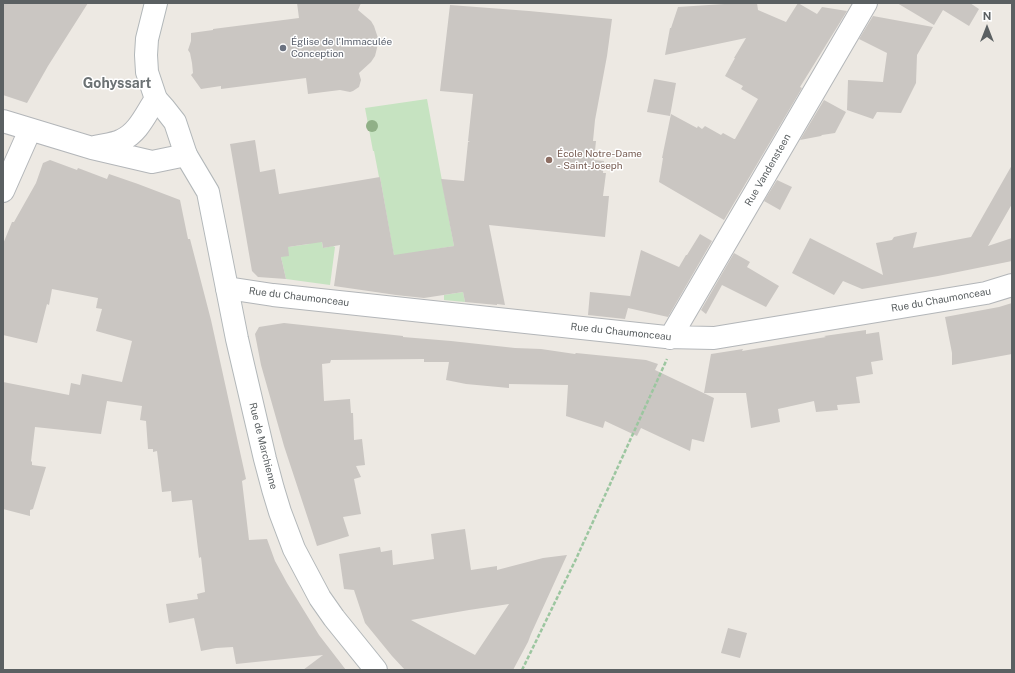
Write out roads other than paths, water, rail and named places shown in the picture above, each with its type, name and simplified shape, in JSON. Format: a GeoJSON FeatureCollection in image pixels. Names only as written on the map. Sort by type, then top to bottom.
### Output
{"type":"FeatureCollection","features":[{"type":"Feature","properties":{"kind":"street"},"geometry":{"type":"LineString","coordinates":[[92,148],[122,140],[133,133],[156,99],[147,72],[146,50],[148,33],[156,3]]}},
{"type":"Feature","properties":{"kind":"street","name":"Rue Vandensteen"},"geometry":{"type":"LineString","coordinates":[[670,338],[866,3]]}},
{"type":"Feature","properties":{"kind":"street","name":"Rue de Marchienne"},"geometry":{"type":"LineString","coordinates":[[156,99],[174,122],[186,155],[208,192],[237,339],[269,474],[289,537],[320,598],[334,618],[376,670]]}},
{"type":"Feature","properties":{"kind":"street"},"geometry":{"type":"LineString","coordinates":[[3,122],[92,148],[152,162],[186,155]]}},
{"type":"Feature","properties":{"kind":"street"},"geometry":{"type":"LineString","coordinates":[[3,191],[30,130]]}},
{"type":"Feature","properties":{"kind":"street","name":"Rue du Chaumonceau"},"geometry":{"type":"LineString","coordinates":[[227,288],[273,295],[670,338],[714,338],[986,293],[1012,285]]}},
{"type":"Feature","properties":{"kind":"place","name":"Église de l'Immaculée Conception"},"geometry":{"type":"Point","coordinates":[283,48]}},
{"type":"Feature","properties":{"kind":"place","name":"École Notre-Dame - Saint-Joseph"},"geometry":{"type":"Point","coordinates":[549,160]}},
{"type":"Feature","properties":{"kind":"district","name":"Gohyssart"},"geometry":{"type":"Point","coordinates":[117,84]}}]}
